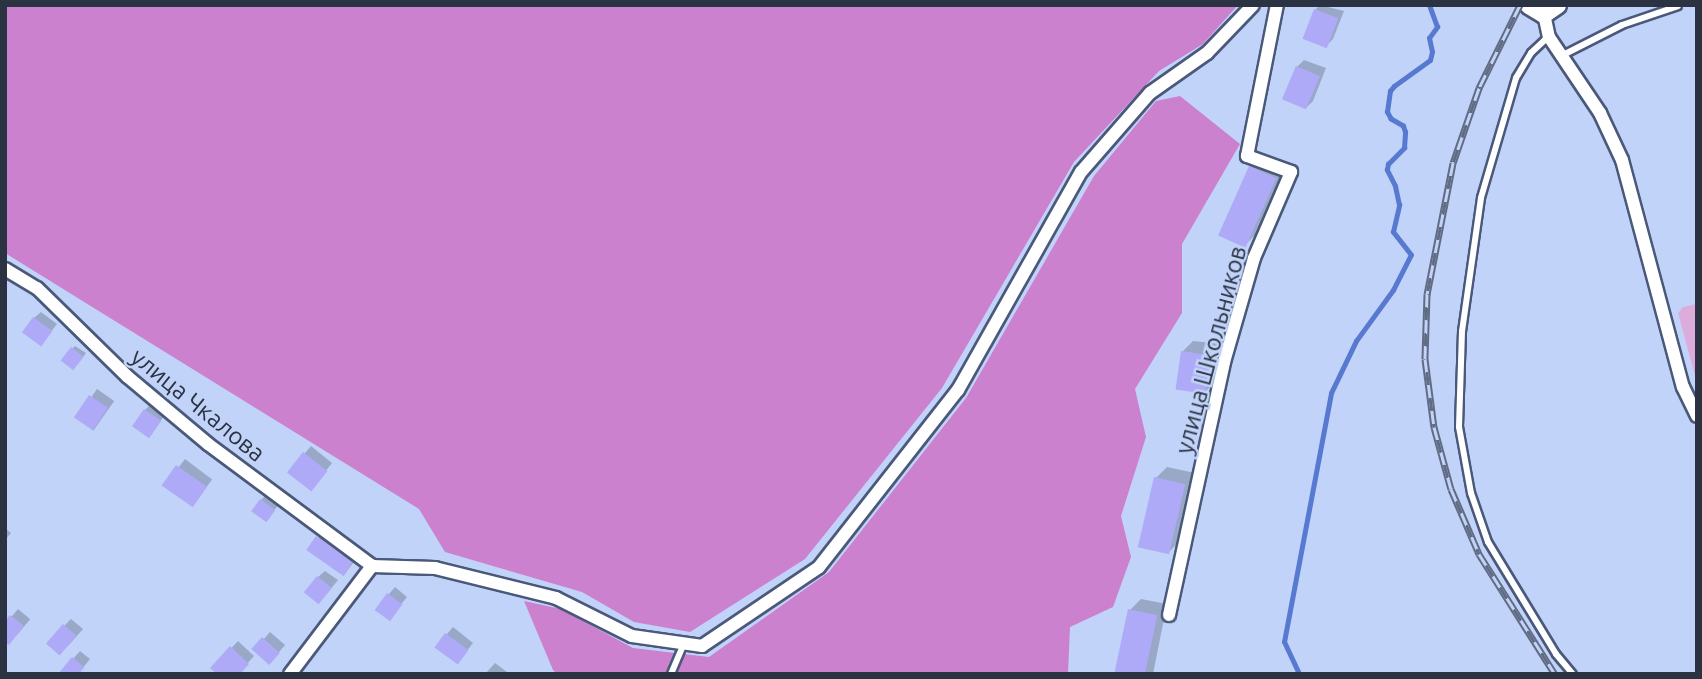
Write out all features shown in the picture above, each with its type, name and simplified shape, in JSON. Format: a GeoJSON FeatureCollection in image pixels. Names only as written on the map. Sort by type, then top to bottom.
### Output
{"type":"FeatureCollection","features":[{"type":"Feature","properties":{"kind":"street"},"geometry":{"type":"LineString","coordinates":[[290,674],[372,566],[435,568],[556,598],[632,636],[702,646],[819,567],[957,390],[1081,172],[1150,93],[1206,53],[1253,5]]}},
{"type":"Feature","properties":{"kind":"street","name":"улица Школьников"},"geometry":{"type":"LineString","coordinates":[[1169,615],[1224,362],[1254,258],[1291,172],[1247,156],[1278,5]]}},
{"type":"Feature","properties":{"kind":"street"},"geometry":{"type":"LineString","coordinates":[[1543,8],[1549,37],[1600,113],[1622,160],[1683,387],[1697,416]]}},
{"type":"Feature","properties":{"kind":"street","name":"улица Чкалова"},"geometry":{"type":"LineString","coordinates":[[5,269],[37,288],[128,377],[208,444],[372,566]]}},
{"type":"Feature","properties":{"kind":"lane"},"geometry":{"type":"LineString","coordinates":[[1561,55],[1622,25],[1678,6]]}},
{"type":"Feature","properties":{"kind":"lane"},"geometry":{"type":"LineString","coordinates":[[1549,37],[1531,53],[1516,78],[1488,167],[1466,298],[1459,416],[1471,493],[1488,542],[1556,654],[1573,674]]}},
{"type":"Feature","properties":{"kind":"lane"},"geometry":{"type":"LineString","coordinates":[[671,674],[684,644]]}},
{"type":"Feature","properties":{"kind":"shaded area"},"geometry":{"type":"Polygon","coordinates":[[[5,5],[1238,5],[1203,44],[1159,71],[1074,162],[942,388],[805,559],[690,632],[634,622],[582,592],[445,552],[419,509],[5,253],[5,5]]]}},
{"type":"Feature","properties":{"kind":"shaded area"},"geometry":{"type":"Polygon","coordinates":[[[1180,96],[1240,144],[1182,244],[1182,313],[1135,389],[1146,437],[1121,516],[1131,557],[1113,607],[1070,627],[1068,674],[557,674],[553,670],[524,601],[561,609],[633,648],[709,657],[829,572],[966,398],[1094,176],[1156,101],[1180,96]]]}},
{"type":"Feature","properties":{"kind":"shaded area"},"geometry":{"type":"Polygon","coordinates":[[[1697,304],[1697,383],[1678,313],[1683,307],[1697,304]]]}},
{"type":"Feature","properties":{"kind":"building"},"geometry":{"type":"Polygon","coordinates":[[[1314,9],[1338,18],[1327,48],[1303,39],[1314,9]]]}},
{"type":"Feature","properties":{"kind":"building"},"geometry":{"type":"Polygon","coordinates":[[[1296,66],[1320,76],[1306,109],[1282,99],[1296,66]]]}},
{"type":"Feature","properties":{"kind":"building"},"geometry":{"type":"Polygon","coordinates":[[[1249,166],[1276,178],[1245,248],[1218,235],[1249,166]]]}},
{"type":"Feature","properties":{"kind":"building"},"geometry":{"type":"Polygon","coordinates":[[[33,317],[52,331],[41,346],[22,332],[33,317]]]}},
{"type":"Feature","properties":{"kind":"building"},"geometry":{"type":"Polygon","coordinates":[[[71,347],[84,357],[73,370],[61,360],[71,347]]]}},
{"type":"Feature","properties":{"kind":"building"},"geometry":{"type":"Polygon","coordinates":[[[1181,351],[1211,355],[1205,394],[1176,390],[1181,351]]]}},
{"type":"Feature","properties":{"kind":"building"},"geometry":{"type":"Polygon","coordinates":[[[89,395],[108,408],[93,430],[74,417],[89,395]]]}},
{"type":"Feature","properties":{"kind":"building"},"geometry":{"type":"Polygon","coordinates":[[[144,409],[161,421],[149,438],[132,426],[144,409]]]}},
{"type":"Feature","properties":{"kind":"building"},"geometry":{"type":"Polygon","coordinates":[[[303,452],[327,471],[311,492],[287,472],[303,452]]]}},
{"type":"Feature","properties":{"kind":"building"},"geometry":{"type":"Polygon","coordinates":[[[176,465],[207,487],[193,507],[162,485],[176,465]]]}},
{"type":"Feature","properties":{"kind":"building"},"geometry":{"type":"Polygon","coordinates":[[[1154,477],[1185,484],[1169,554],[1138,547],[1154,477]]]}},
{"type":"Feature","properties":{"kind":"building"},"geometry":{"type":"Polygon","coordinates":[[[260,499],[275,510],[267,522],[251,511],[260,499]]]}},
{"type":"Feature","properties":{"kind":"building"},"geometry":{"type":"Polygon","coordinates":[[[316,536],[353,562],[343,576],[306,550],[316,536]]]}},
{"type":"Feature","properties":{"kind":"building"},"geometry":{"type":"Polygon","coordinates":[[[317,576],[332,588],[319,604],[304,592],[317,576]]]}},
{"type":"Feature","properties":{"kind":"building"},"geometry":{"type":"Polygon","coordinates":[[[387,593],[402,604],[390,621],[375,610],[387,593]]]}},
{"type":"Feature","properties":{"kind":"building"},"geometry":{"type":"Polygon","coordinates":[[[1128,609],[1157,615],[1145,674],[1114,674],[1128,609]]]}},
{"type":"Feature","properties":{"kind":"building"},"geometry":{"type":"Polygon","coordinates":[[[10,615],[24,626],[9,645],[5,642],[5,621],[10,615]]]}},
{"type":"Feature","properties":{"kind":"building"},"geometry":{"type":"Polygon","coordinates":[[[63,624],[77,636],[60,655],[46,644],[63,624]]]}},
{"type":"Feature","properties":{"kind":"building"},"geometry":{"type":"Polygon","coordinates":[[[445,633],[468,650],[458,665],[434,648],[445,633]]]}},
{"type":"Feature","properties":{"kind":"building"},"geometry":{"type":"Polygon","coordinates":[[[262,637],[280,653],[269,665],[251,649],[262,637]]]}},
{"type":"Feature","properties":{"kind":"building"},"geometry":{"type":"Polygon","coordinates":[[[230,646],[249,664],[240,674],[217,674],[210,668],[230,646]]]}},
{"type":"Feature","properties":{"kind":"building"},"geometry":{"type":"Polygon","coordinates":[[[72,657],[84,667],[79,674],[58,674],[72,657]]]}},
{"type":"Feature","properties":{"kind":"waterway"},"geometry":{"type":"LineString","coordinates":[[1299,674],[1284,642],[1331,393],[1356,341],[1393,290],[1411,255],[1393,232],[1399,205],[1395,186],[1387,170],[1388,164],[1404,148],[1405,132],[1403,126],[1391,119],[1387,112],[1390,91],[1394,86],[1430,60],[1432,52],[1429,38],[1437,27],[1429,5]]}},
{"type":"Feature","properties":{"kind":"railway"},"geometry":{"type":"LineString","coordinates":[[1520,5],[1479,88],[1453,163],[1427,294],[1425,359],[1434,427],[1451,489],[1479,554],[1555,674]]}}]}
